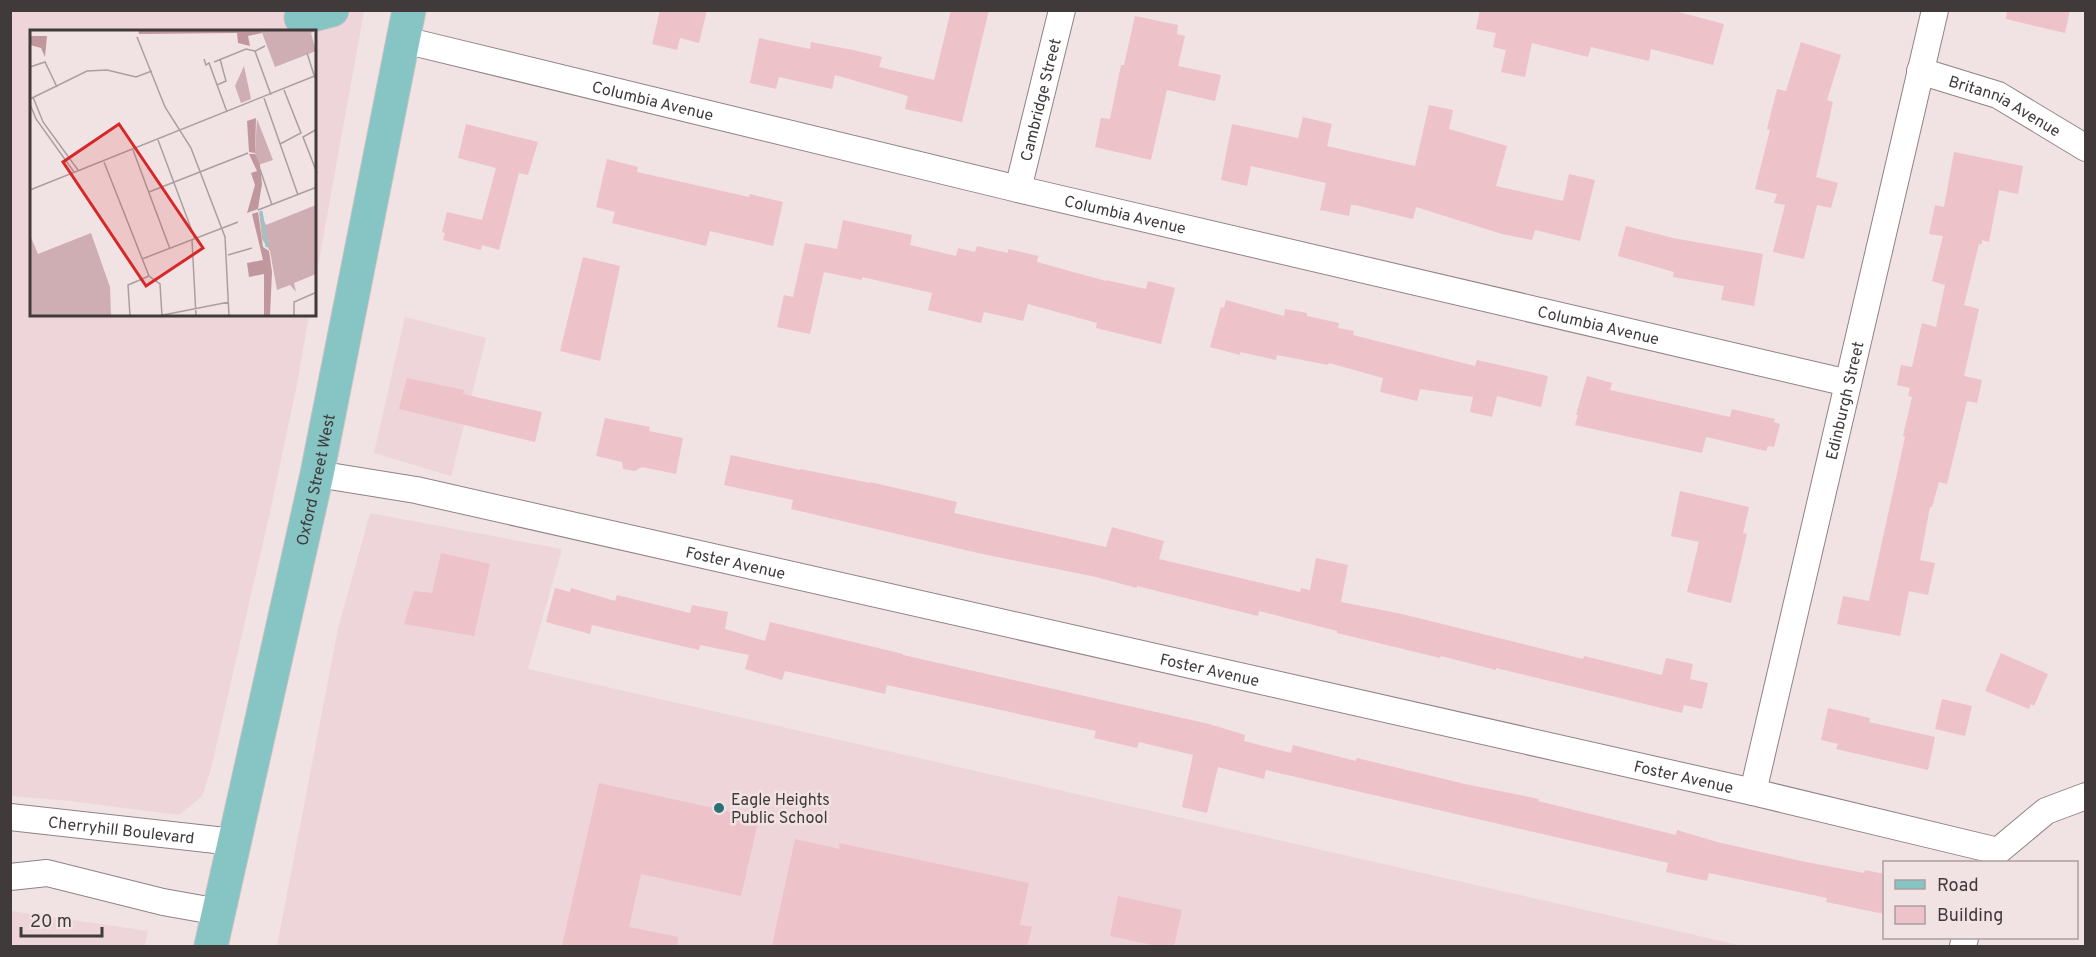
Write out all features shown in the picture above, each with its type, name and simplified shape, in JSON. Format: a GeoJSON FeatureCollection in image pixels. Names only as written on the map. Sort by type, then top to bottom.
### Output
{"type":"FeatureCollection","features":[{"type":"Feature","properties":{"kind":"main road","name":"Oxford Street West"},"geometry":{"type":"LineString","coordinates":[[211,946],[317,474],[406,25]]}},
{"type":"Feature","properties":{"kind":"street","name":"Cambridge Street"},"geometry":{"type":"LineString","coordinates":[[1018,189],[1062,10]]}},
{"type":"Feature","properties":{"kind":"street","name":"Edinburgh Street"},"geometry":{"type":"LineString","coordinates":[[1752,792],[1920,72],[1927,12]]}},
{"type":"Feature","properties":{"kind":"street","name":"Columbia Avenue"},"geometry":{"type":"LineString","coordinates":[[406,25],[1018,189],[1848,383]]}},
{"type":"Feature","properties":{"kind":"street","name":"Britannia Avenue"},"geometry":{"type":"LineString","coordinates":[[1920,72],[1998,95],[2085,148]]}},
{"type":"Feature","properties":{"kind":"street","name":"Foster Avenue"},"geometry":{"type":"LineString","coordinates":[[317,474],[428,492],[1752,792],[1994,857],[2046,811],[2085,796]]}},
{"type":"Feature","properties":{"kind":"street","name":"Cherryhill Boulevard"},"geometry":{"type":"LineString","coordinates":[[10,817],[19,816],[100,828],[234,842]]}},
{"type":"Feature","properties":{"kind":"street"},"geometry":{"type":"LineString","coordinates":[[10,877],[47,873],[163,902],[219,912]]}},
{"type":"Feature","properties":{"kind":"shaded area"},"geometry":{"type":"Polygon","coordinates":[[[10,11],[364,11],[316,277],[316,30],[30,30],[30,316],[309,316],[270,512],[211,769],[202,796],[179,815],[11,796],[10,11]]]}},
{"type":"Feature","properties":{"kind":"shaded area"},"geometry":{"type":"Polygon","coordinates":[[[405,317],[486,338],[451,476],[374,453],[405,317]]]}},
{"type":"Feature","properties":{"kind":"shaded area","name":"Eagle Heights Public School"},"geometry":{"type":"Polygon","coordinates":[[[370,513],[562,549],[528,669],[1743,946],[277,946],[338,629],[370,513]]]}},
{"type":"Feature","properties":{"kind":"shaded area"},"geometry":{"type":"Polygon","coordinates":[[[10,911],[148,931],[145,946],[11,946],[10,911]]]}},
{"type":"Feature","properties":{"kind":"building"},"geometry":{"type":"Polygon","coordinates":[[[660,10],[707,10],[699,43],[680,38],[677,50],[652,44],[660,10]]]}},
{"type":"Feature","properties":{"kind":"building"},"geometry":{"type":"Polygon","coordinates":[[[951,10],[989,10],[962,122],[905,109],[908,96],[835,75],[832,89],[779,77],[776,89],[750,83],[759,38],[810,49],[811,42],[853,50],[882,57],[879,67],[934,80],[951,10]]]}},
{"type":"Feature","properties":{"kind":"building"},"geometry":{"type":"Polygon","coordinates":[[[1480,10],[1671,10],[1724,24],[1713,65],[1651,49],[1649,61],[1591,47],[1588,57],[1532,43],[1525,77],[1501,72],[1506,50],[1493,47],[1496,33],[1476,29],[1480,10]]]}},
{"type":"Feature","properties":{"kind":"building"},"geometry":{"type":"Polygon","coordinates":[[[2007,10],[2070,10],[2065,33],[2006,19],[2007,10]]]}},
{"type":"Feature","properties":{"kind":"building"},"geometry":{"type":"Polygon","coordinates":[[[1135,16],[1178,25],[1177,34],[1185,36],[1178,66],[1221,75],[1215,101],[1167,90],[1151,160],[1095,147],[1101,118],[1110,119],[1121,65],[1124,65],[1135,16]]]}},
{"type":"Feature","properties":{"kind":"building"},"geometry":{"type":"Polygon","coordinates":[[[1801,42],[1841,55],[1827,100],[1833,102],[1816,177],[1838,183],[1831,208],[1817,205],[1804,259],[1773,252],[1785,205],[1774,203],[1777,194],[1755,189],[1770,130],[1767,129],[1777,89],[1786,91],[1801,42]]]}},
{"type":"Feature","properties":{"kind":"building"},"geometry":{"type":"Polygon","coordinates":[[[1429,105],[1453,110],[1449,129],[1507,146],[1496,186],[1563,201],[1569,174],[1595,180],[1580,241],[1535,230],[1532,240],[1502,234],[1416,207],[1413,219],[1355,205],[1351,205],[1349,216],[1320,210],[1326,183],[1251,166],[1247,186],[1221,180],[1232,124],[1298,138],[1303,117],[1332,124],[1327,146],[1415,166],[1429,105]]]}},
{"type":"Feature","properties":{"kind":"building"},"geometry":{"type":"Polygon","coordinates":[[[466,124],[538,142],[528,175],[519,173],[499,250],[482,245],[481,250],[443,240],[445,233],[442,232],[447,212],[482,220],[496,168],[458,158],[466,124]]]}},
{"type":"Feature","properties":{"kind":"building"},"geometry":{"type":"Polygon","coordinates":[[[1954,152],[2023,166],[2018,194],[1999,190],[1989,242],[1982,240],[1982,244],[1979,244],[1964,305],[1979,309],[1964,376],[1982,380],[1977,403],[1967,401],[1947,484],[1939,482],[1932,507],[1930,507],[1920,560],[1935,563],[1928,595],[1909,591],[1900,636],[1837,624],[1843,596],[1869,601],[1912,397],[1908,396],[1910,388],[1897,385],[1901,365],[1912,367],[1922,323],[1936,327],[1945,285],[1932,281],[1943,236],[1929,234],[1935,205],[1944,207],[1954,152]]]}},
{"type":"Feature","properties":{"kind":"building"},"geometry":{"type":"Polygon","coordinates":[[[607,159],[638,167],[637,172],[749,197],[750,194],[783,202],[773,246],[710,231],[706,246],[612,223],[615,212],[596,207],[607,159]]]}},
{"type":"Feature","properties":{"kind":"building"},"geometry":{"type":"Polygon","coordinates":[[[843,220],[912,235],[910,245],[956,256],[958,248],[975,252],[977,246],[1008,253],[1008,249],[1038,256],[1037,262],[1106,281],[1146,289],[1148,281],[1175,288],[1161,344],[1096,328],[1097,323],[1028,304],[1023,321],[984,312],[981,323],[928,310],[932,293],[862,277],[862,280],[824,272],[810,334],[777,327],[784,295],[793,297],[805,243],[837,249],[843,220]]]}},
{"type":"Feature","properties":{"kind":"building"},"geometry":{"type":"Polygon","coordinates":[[[1626,226],[1673,238],[1763,254],[1754,306],[1721,300],[1724,286],[1673,277],[1674,272],[1618,256],[1626,226]]]}},
{"type":"Feature","properties":{"kind":"building"},"geometry":{"type":"Polygon","coordinates":[[[583,257],[620,266],[600,361],[560,351],[583,257]]]}},
{"type":"Feature","properties":{"kind":"building"},"geometry":{"type":"Polygon","coordinates":[[[1226,300],[1284,316],[1285,309],[1307,313],[1307,316],[1339,323],[1338,328],[1354,331],[1353,335],[1475,366],[1477,360],[1548,376],[1541,407],[1497,396],[1492,417],[1470,412],[1473,397],[1420,389],[1417,401],[1380,392],[1383,378],[1329,363],[1328,365],[1277,355],[1276,360],[1240,352],[1240,355],[1210,347],[1221,307],[1224,308],[1226,300]]]}},
{"type":"Feature","properties":{"kind":"building"},"geometry":{"type":"Polygon","coordinates":[[[1587,376],[1612,383],[1610,390],[1730,417],[1732,409],[1775,419],[1774,422],[1780,424],[1774,447],[1768,446],[1766,451],[1706,437],[1702,453],[1575,425],[1587,376]]]}},
{"type":"Feature","properties":{"kind":"building"},"geometry":{"type":"Polygon","coordinates":[[[407,378],[464,390],[463,394],[542,412],[535,442],[399,409],[407,378]]]}},
{"type":"Feature","properties":{"kind":"building"},"geometry":{"type":"Polygon","coordinates":[[[605,418],[650,427],[649,431],[683,438],[676,474],[642,467],[635,471],[623,469],[622,462],[596,456],[605,418]]]}},
{"type":"Feature","properties":{"kind":"building"},"geometry":{"type":"Polygon","coordinates":[[[731,455],[870,482],[957,502],[954,513],[1106,547],[1112,527],[1164,541],[1159,559],[1300,592],[1301,588],[1310,590],[1316,558],[1348,565],[1341,602],[1402,614],[1583,659],[1584,656],[1662,675],[1666,658],[1693,664],[1690,679],[1708,683],[1702,709],[1684,705],[1682,713],[1496,668],[1496,670],[1441,656],[1440,658],[1259,611],[1258,616],[1137,586],[1137,588],[1096,577],[978,553],[791,509],[793,500],[724,485],[731,455]]]}},
{"type":"Feature","properties":{"kind":"building"},"geometry":{"type":"Polygon","coordinates":[[[1680,491],[1749,507],[1743,533],[1747,534],[1731,603],[1687,592],[1699,542],[1671,536],[1680,491]]]}},
{"type":"Feature","properties":{"kind":"building"},"geometry":{"type":"Polygon","coordinates":[[[441,553],[490,564],[474,636],[404,624],[414,591],[432,593],[441,553]]]}},
{"type":"Feature","properties":{"kind":"building"},"geometry":{"type":"Polygon","coordinates":[[[555,588],[570,592],[571,588],[615,601],[617,595],[690,613],[692,605],[728,612],[725,629],[765,641],[770,622],[903,655],[1209,724],[1245,735],[1244,741],[1291,753],[1293,745],[1356,761],[1357,758],[1539,799],[1538,801],[1676,835],[1677,830],[1717,842],[1801,861],[1864,873],[1865,870],[1883,874],[1883,914],[1826,902],[1827,898],[1709,873],[1707,881],[1666,872],[1668,863],[1266,770],[1264,779],[1218,767],[1207,813],[1182,807],[1193,755],[1139,742],[1137,748],[1094,738],[1096,731],[887,685],[885,694],[785,671],[782,680],[745,669],[749,655],[700,645],[699,650],[592,625],[590,634],[546,622],[555,588]]]}},
{"type":"Feature","properties":{"kind":"building"},"geometry":{"type":"Polygon","coordinates":[[[2001,653],[2048,674],[2034,706],[2031,704],[2029,709],[1985,691],[2001,653]]]}},
{"type":"Feature","properties":{"kind":"building"},"geometry":{"type":"Polygon","coordinates":[[[1942,699],[1972,706],[1965,736],[1935,729],[1942,699]]]}},
{"type":"Feature","properties":{"kind":"building"},"geometry":{"type":"Polygon","coordinates":[[[1828,708],[1870,718],[1869,722],[1935,737],[1928,770],[1836,749],[1838,744],[1821,740],[1828,708]]]}},
{"type":"Feature","properties":{"kind":"building"},"geometry":{"type":"Polygon","coordinates":[[[599,783],[759,818],[741,896],[641,874],[629,927],[678,937],[677,946],[562,946],[599,783]]]}},
{"type":"Feature","properties":{"kind":"building"},"geometry":{"type":"Polygon","coordinates":[[[795,839],[840,849],[839,843],[1029,883],[1020,925],[1032,927],[1027,946],[772,946],[795,839]]]}},
{"type":"Feature","properties":{"kind":"building"},"geometry":{"type":"Polygon","coordinates":[[[1118,896],[1182,910],[1174,946],[1157,946],[1110,936],[1118,896]]]}},
{"type":"Feature","properties":{"kind":"place","name":"Eagle Heights Public School"},"geometry":{"type":"Point","coordinates":[719,808]}}]}
